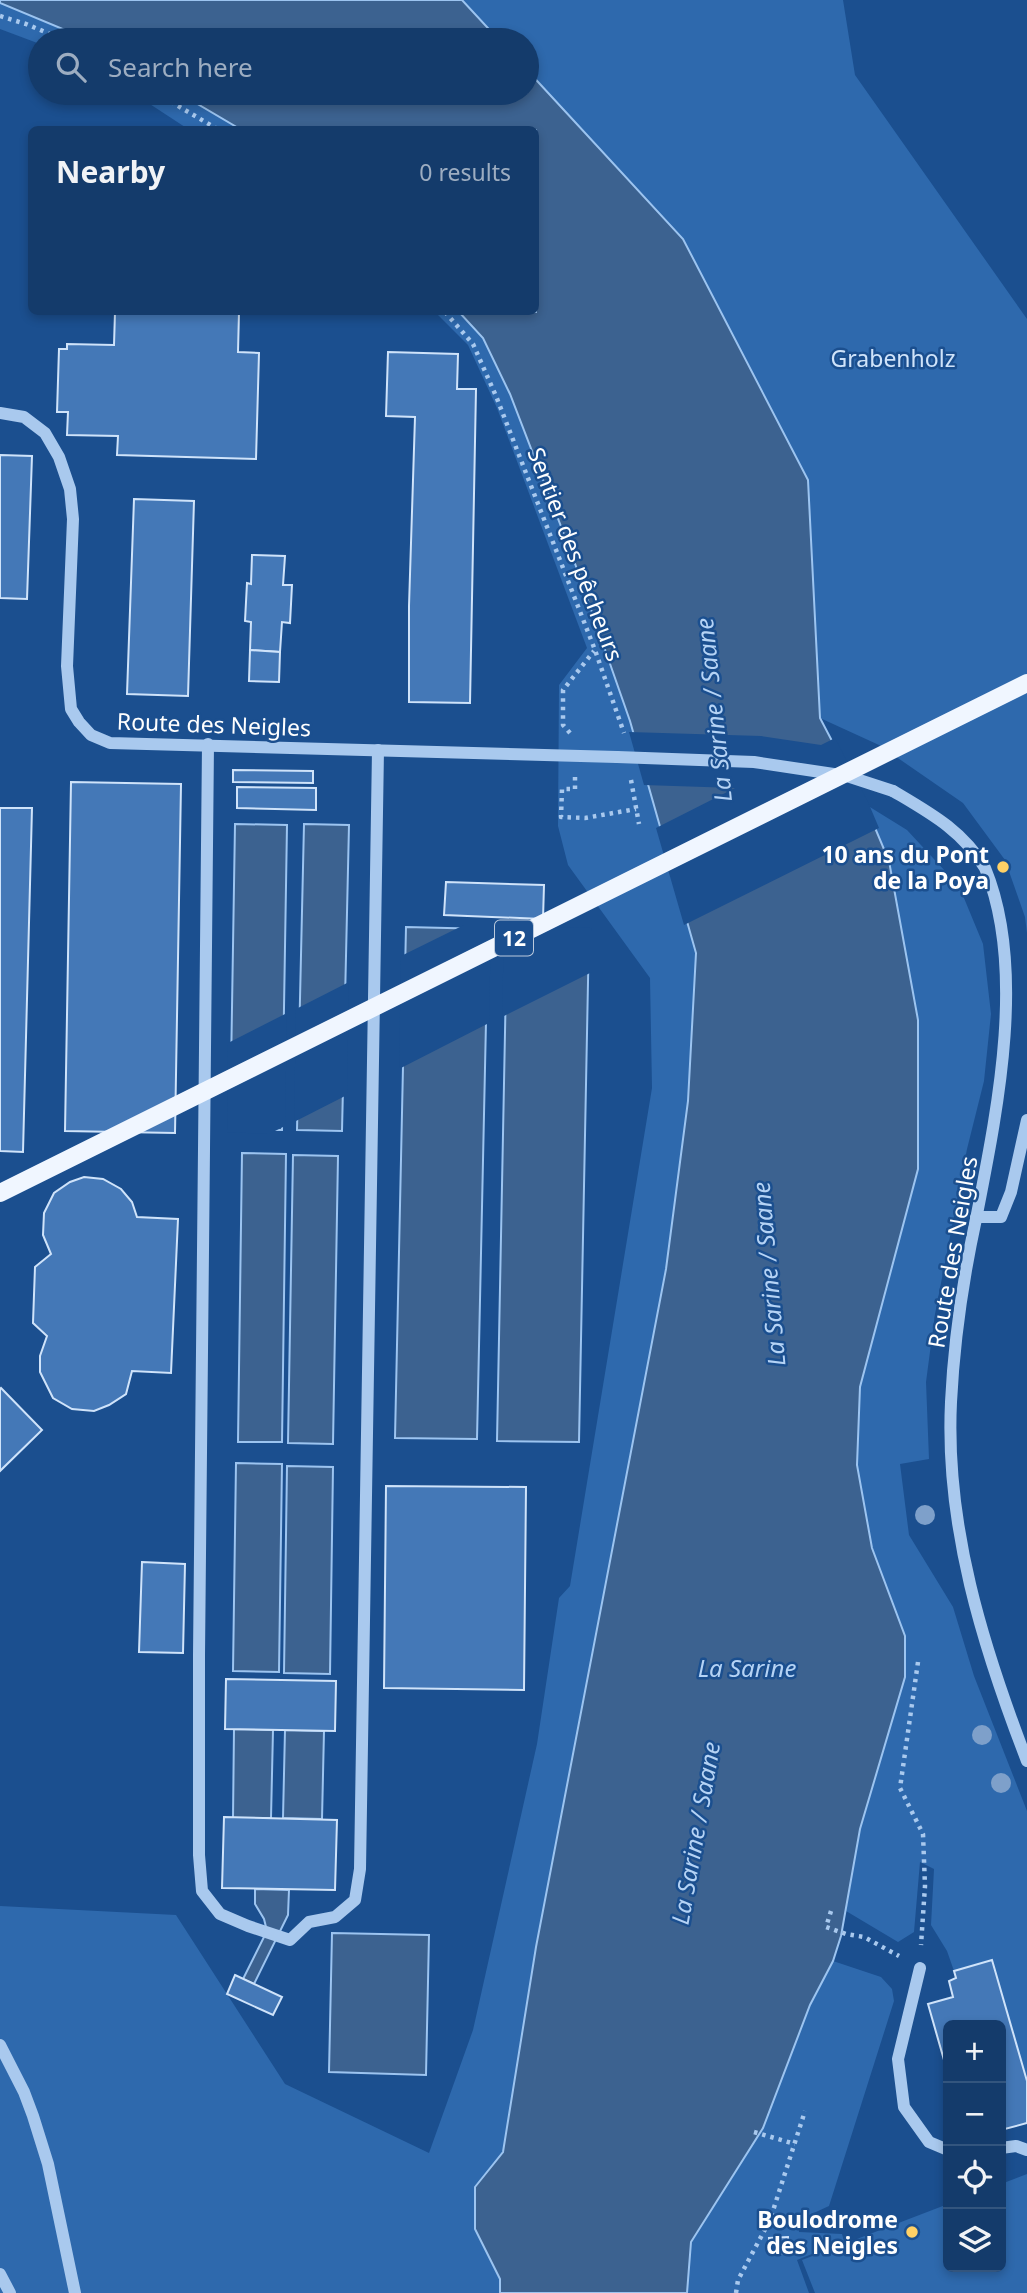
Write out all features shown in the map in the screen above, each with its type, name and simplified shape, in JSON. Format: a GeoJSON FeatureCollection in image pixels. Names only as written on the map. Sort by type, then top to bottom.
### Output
{"type":"FeatureCollection","features":[{"type":"Feature","properties":{"kind":"main road","name":"12"},"geometry":{"type":"LineString","coordinates":[[0,1193],[1027,683]]}},
{"type":"Feature","properties":{"kind":"street","name":"Route des Neigles"},"geometry":{"type":"LineString","coordinates":[[0,413],[23,417],[45,433],[60,457],[70,489],[73,519],[67,666],[71,709],[91,735],[110,743],[754,762],[847,776],[893,791],[949,825],[968,844],[986,869],[995,888],[1012,944],[1016,987],[1008,1065],[976,1217],[956,1342],[951,1402],[951,1460],[962,1546],[980,1629],[1027,1761]]}},
{"type":"Feature","properties":{"kind":"street"},"geometry":{"type":"LineString","coordinates":[[208,744],[199,1855],[202,1891],[220,1914],[290,1940],[309,1922],[335,1917],[355,1900],[360,1869],[378,750]]}},
{"type":"Feature","properties":{"kind":"street"},"geometry":{"type":"LineString","coordinates":[[976,1217],[1001,1217],[1011,1192],[1027,1120]]}},
{"type":"Feature","properties":{"kind":"street"},"geometry":{"type":"LineString","coordinates":[[920,1968],[898,2059],[904,2107],[929,2142],[943,2148]]}},
{"type":"Feature","properties":{"kind":"street"},"geometry":{"type":"LineString","coordinates":[[0,2045],[24,2092],[48,2164],[75,2293]]}},
{"type":"Feature","properties":{"kind":"street"},"geometry":{"type":"LineString","coordinates":[[1006,2147],[1016,2146],[1027,2150]]}},
{"type":"Feature","properties":{"kind":"street"},"geometry":{"type":"LineString","coordinates":[[0,2274],[10,2293]]}},
{"type":"Feature","properties":{"kind":"path"},"geometry":{"type":"LineString","coordinates":[[0,16],[36,28]]}},
{"type":"Feature","properties":{"kind":"path"},"geometry":{"type":"LineString","coordinates":[[176,105],[212,126]]}},
{"type":"Feature","properties":{"kind":"path","name":"Sentier des pêcheurs"},"geometry":{"type":"LineString","coordinates":[[448,315],[473,344],[496,396],[595,650],[623,728],[625,741]]}},
{"type":"Feature","properties":{"kind":"path"},"geometry":{"type":"LineString","coordinates":[[575,756],[576,738],[562,725],[564,690],[595,650]]}},
{"type":"Feature","properties":{"kind":"path"},"geometry":{"type":"LineString","coordinates":[[629,768],[639,824]]}},
{"type":"Feature","properties":{"kind":"path"},"geometry":{"type":"LineString","coordinates":[[562,789],[561,817],[585,818],[636,809]]}},
{"type":"Feature","properties":{"kind":"path"},"geometry":{"type":"LineString","coordinates":[[831,1911],[826,1927],[864,1937],[920,1968],[925,1886],[923,1834],[900,1788],[918,1662]]}},
{"type":"Feature","properties":{"kind":"path"},"geometry":{"type":"LineString","coordinates":[[736,2293],[738,2280],[770,2220],[805,2111]]}},
{"type":"Feature","properties":{"kind":"path"},"geometry":{"type":"LineString","coordinates":[[754,2132],[795,2144]]}},
{"type":"Feature","properties":{"kind":"green space","name":"Grabenholz"},"geometry":{"type":"Polygon","coordinates":[[[462,0],[843,0],[855,75],[1027,319],[1027,933],[1025,917],[1005,860],[963,803],[879,745],[820,718],[808,480],[683,239],[539,83],[539,28],[488,28],[462,0]]]}},
{"type":"Feature","properties":{"kind":"green space"},"geometry":{"type":"Polygon","coordinates":[[[0,3],[60,28],[28,28],[28,40],[0,29],[0,3]]]}},
{"type":"Feature","properties":{"kind":"green space"},"geometry":{"type":"Polygon","coordinates":[[[151,105],[199,105],[235,126],[183,126],[151,105]]]}},
{"type":"Feature","properties":{"kind":"green space"},"geometry":{"type":"Polygon","coordinates":[[[438,315],[462,315],[483,338],[510,394],[572,555],[630,721],[696,953],[688,1101],[666,1269],[536,1947],[503,2152],[475,2188],[475,2229],[500,2279],[500,2293],[0,2293],[0,1906],[176,1915],[285,2084],[429,2153],[473,2030],[537,1744],[559,1598],[570,1586],[652,1088],[650,978],[568,865],[558,826],[559,685],[587,648],[497,408],[468,345],[438,315]]]}},
{"type":"Feature","properties":{"kind":"green space"},"geometry":{"type":"Polygon","coordinates":[[[865,804],[907,830],[959,886],[983,944],[991,1014],[984,1081],[967,1149],[935,1314],[926,1382],[929,1459],[900,1464],[909,1535],[953,1607],[974,1676],[1027,1811],[1027,2081],[992,1961],[954,1971],[947,1951],[931,1925],[934,1869],[920,1862],[914,1932],[898,1942],[846,1911],[860,1829],[905,1636],[872,1548],[857,1465],[860,1387],[918,1169],[918,1020],[889,861],[865,804]]]}},
{"type":"Feature","properties":{"kind":"green space"},"geometry":{"type":"Polygon","coordinates":[[[833,1961],[881,1977],[892,1989],[894,2001],[829,2206],[805,2217],[798,2217],[799,2232],[842,2234],[844,2241],[797,2260],[809,2293],[687,2293],[691,2242],[763,2128],[810,2005],[833,1961]]]}},
{"type":"Feature","properties":{"kind":"green space","name":"Boulodrome des Neigles"},"geometry":{"type":"Polygon","coordinates":[[[1027,2174],[1027,2293],[815,2293],[802,2260],[943,2206],[943,2272],[1006,2272],[1006,2182],[1027,2174]]]}},
{"type":"Feature","properties":{"kind":"water"},"geometry":{"type":"Polygon","coordinates":[[[0,0],[462,0],[488,28],[60,28],[0,3],[0,0]]]}},
{"type":"Feature","properties":{"kind":"water","name":"La Sarine"},"geometry":{"type":"Polygon","coordinates":[[[539,83],[683,239],[808,480],[820,718],[865,804],[889,861],[918,1020],[918,1169],[860,1387],[857,1465],[872,1548],[905,1636],[905,1677],[860,1829],[841,1936],[833,1961],[810,2005],[763,2128],[691,2242],[687,2293],[500,2293],[500,2279],[475,2229],[475,2187],[503,2152],[536,1947],[666,1269],[688,1101],[696,953],[630,721],[572,555],[510,394],[483,338],[462,315],[539,315],[539,126],[235,126],[199,105],[539,105],[539,83]]]}},
{"type":"Feature","properties":{"kind":"water"},"geometry":{"type":"Polygon","coordinates":[[[235,824],[287,825],[282,1130],[230,1130],[235,824]]]}},
{"type":"Feature","properties":{"kind":"water"},"geometry":{"type":"Polygon","coordinates":[[[304,824],[349,825],[342,1131],[297,1130],[304,824]]]}},
{"type":"Feature","properties":{"kind":"water"},"geometry":{"type":"Polygon","coordinates":[[[406,927],[488,929],[477,1439],[395,1438],[406,927]]]}},
{"type":"Feature","properties":{"kind":"water"},"geometry":{"type":"Polygon","coordinates":[[[507,930],[589,931],[579,1442],[497,1441],[507,930]]]}},
{"type":"Feature","properties":{"kind":"water"},"geometry":{"type":"Polygon","coordinates":[[[242,1153],[286,1154],[282,1442],[238,1442],[242,1153]]]}},
{"type":"Feature","properties":{"kind":"water"},"geometry":{"type":"Polygon","coordinates":[[[293,1155],[338,1156],[333,1444],[288,1443],[293,1155]]]}},
{"type":"Feature","properties":{"kind":"water"},"geometry":{"type":"Polygon","coordinates":[[[236,1463],[282,1464],[279,1672],[233,1671],[236,1463]]]}},
{"type":"Feature","properties":{"kind":"water"},"geometry":{"type":"Polygon","coordinates":[[[287,1466],[333,1467],[330,1674],[284,1673],[287,1466]]]}},
{"type":"Feature","properties":{"kind":"water"},"geometry":{"type":"Polygon","coordinates":[[[234,1729],[273,1730],[271,1818],[233,1818],[234,1729]]]}},
{"type":"Feature","properties":{"kind":"water"},"geometry":{"type":"Polygon","coordinates":[[[285,1730],[324,1731],[322,1819],[283,1818],[285,1730]]]}},
{"type":"Feature","properties":{"kind":"water"},"geometry":{"type":"Polygon","coordinates":[[[255,1889],[289,1890],[288,1915],[254,1984],[243,1979],[265,1935],[266,1927],[255,1904],[255,1889]]]}},
{"type":"Feature","properties":{"kind":"water"},"geometry":{"type":"Polygon","coordinates":[[[332,1933],[429,1935],[426,2075],[329,2072],[332,1933]]]}},
{"type":"Feature","properties":{"kind":"pier"},"geometry":{"type":"Polygon","coordinates":[[[629,732],[761,736],[821,745],[835,738],[879,828],[684,925],[656,828],[735,788],[644,785],[629,732]]]}},
{"type":"Feature","properties":{"kind":"pier"},"geometry":{"type":"Polygon","coordinates":[[[464,925],[491,927],[489,1023],[399,1069],[401,956],[464,925]]]}},
{"type":"Feature","properties":{"kind":"pier"},"geometry":{"type":"Polygon","coordinates":[[[506,927],[591,928],[592,972],[502,1017],[506,927]]]}},
{"type":"Feature","properties":{"kind":"pier"},"geometry":{"type":"Polygon","coordinates":[[[349,982],[347,1095],[294,1122],[296,1009],[349,982]]]}},
{"type":"Feature","properties":{"kind":"pier"},"geometry":{"type":"Polygon","coordinates":[[[287,1013],[285,1126],[269,1134],[227,1132],[228,1043],[287,1013]]]}},
{"type":"Feature","properties":{"kind":"building"},"geometry":{"type":"Polygon","coordinates":[[[115,315],[239,315],[238,352],[259,353],[256,459],[117,455],[118,436],[67,435],[68,412],[57,412],[59,349],[67,349],[67,344],[114,345],[115,315]]]}},
{"type":"Feature","properties":{"kind":"building"},"geometry":{"type":"Polygon","coordinates":[[[388,352],[458,354],[457,389],[476,389],[470,703],[409,702],[415,417],[386,416],[388,352]]]}},
{"type":"Feature","properties":{"kind":"building"},"geometry":{"type":"Polygon","coordinates":[[[0,455],[32,456],[27,599],[0,598],[0,455]]]}},
{"type":"Feature","properties":{"kind":"building"},"geometry":{"type":"Polygon","coordinates":[[[134,499],[194,501],[188,696],[127,694],[134,499]]]}},
{"type":"Feature","properties":{"kind":"building"},"geometry":{"type":"Polygon","coordinates":[[[252,555],[285,556],[283,585],[292,585],[290,623],[282,622],[280,652],[250,650],[251,622],[245,621],[252,555]]]}},
{"type":"Feature","properties":{"kind":"building"},"geometry":{"type":"Polygon","coordinates":[[[250,650],[280,652],[279,682],[249,681],[250,650]]]}},
{"type":"Feature","properties":{"kind":"building"},"geometry":{"type":"Polygon","coordinates":[[[233,770],[313,771],[313,783],[233,782],[233,770]]]}},
{"type":"Feature","properties":{"kind":"building"},"geometry":{"type":"Polygon","coordinates":[[[71,782],[181,784],[175,1133],[65,1131],[71,782]]]}},
{"type":"Feature","properties":{"kind":"building"},"geometry":{"type":"Polygon","coordinates":[[[237,787],[316,788],[316,810],[237,808],[237,787]]]}},
{"type":"Feature","properties":{"kind":"building"},"geometry":{"type":"Polygon","coordinates":[[[0,808],[32,808],[23,1152],[0,1151],[0,808]]]}},
{"type":"Feature","properties":{"kind":"building"},"geometry":{"type":"Polygon","coordinates":[[[446,882],[544,885],[543,919],[444,915],[446,882]]]}},
{"type":"Feature","properties":{"kind":"building"},"geometry":{"type":"Polygon","coordinates":[[[84,1177],[103,1179],[121,1189],[132,1202],[137,1217],[178,1219],[171,1373],[132,1371],[126,1394],[94,1411],[72,1409],[53,1398],[40,1372],[40,1356],[47,1336],[33,1323],[35,1267],[51,1254],[43,1235],[44,1213],[54,1193],[70,1182],[84,1177]]]}},
{"type":"Feature","properties":{"kind":"building"},"geometry":{"type":"Polygon","coordinates":[[[0,1389],[42,1430],[0,1471],[0,1389]]]}},
{"type":"Feature","properties":{"kind":"building"},"geometry":{"type":"Polygon","coordinates":[[[386,1486],[526,1487],[524,1690],[384,1688],[386,1486]]]}},
{"type":"Feature","properties":{"kind":"building"},"geometry":{"type":"Polygon","coordinates":[[[142,1562],[185,1564],[183,1653],[139,1652],[142,1562]]]}},
{"type":"Feature","properties":{"kind":"building"},"geometry":{"type":"Polygon","coordinates":[[[226,1679],[336,1681],[335,1731],[225,1729],[226,1679]]]}},
{"type":"Feature","properties":{"kind":"building"},"geometry":{"type":"Polygon","coordinates":[[[224,1817],[337,1820],[335,1890],[222,1888],[224,1817]]]}},
{"type":"Feature","properties":{"kind":"building"},"geometry":{"type":"Polygon","coordinates":[[[992,1960],[1027,2081],[1027,2123],[1006,2129],[1006,2020],[943,2020],[943,2056],[928,2004],[953,1997],[949,1981],[956,1978],[954,1971],[992,1960]]]}},
{"type":"Feature","properties":{"kind":"building"},"geometry":{"type":"Polygon","coordinates":[[[235,1975],[282,1997],[273,2015],[227,1994],[235,1975]]]}},
{"type":"Feature","properties":{"kind":"building"},"geometry":{"type":"Polygon","coordinates":[[[788,2237],[789,2253],[770,2254],[769,2238],[788,2237]]]}},
{"type":"Feature","properties":{"kind":"place","name":"10 ans du Pont de la Poya"},"geometry":{"type":"Point","coordinates":[1003,867]}},
{"type":"Feature","properties":{"kind":"place","name":"Boulodrome des Neigles"},"geometry":{"type":"Point","coordinates":[912,2232]}},
{"type":"Feature","properties":{"kind":"water label","name":"La Sarine / Saane"},"geometry":{"type":"Point","coordinates":[713,710]}},
{"type":"Feature","properties":{"kind":"water label","name":"La Sarine / Saane"},"geometry":{"type":"Point","coordinates":[768,1274]}},
{"type":"Feature","properties":{"kind":"water label","name":"La Sarine / Saane"},"geometry":{"type":"Point","coordinates":[695,1833]}}]}
